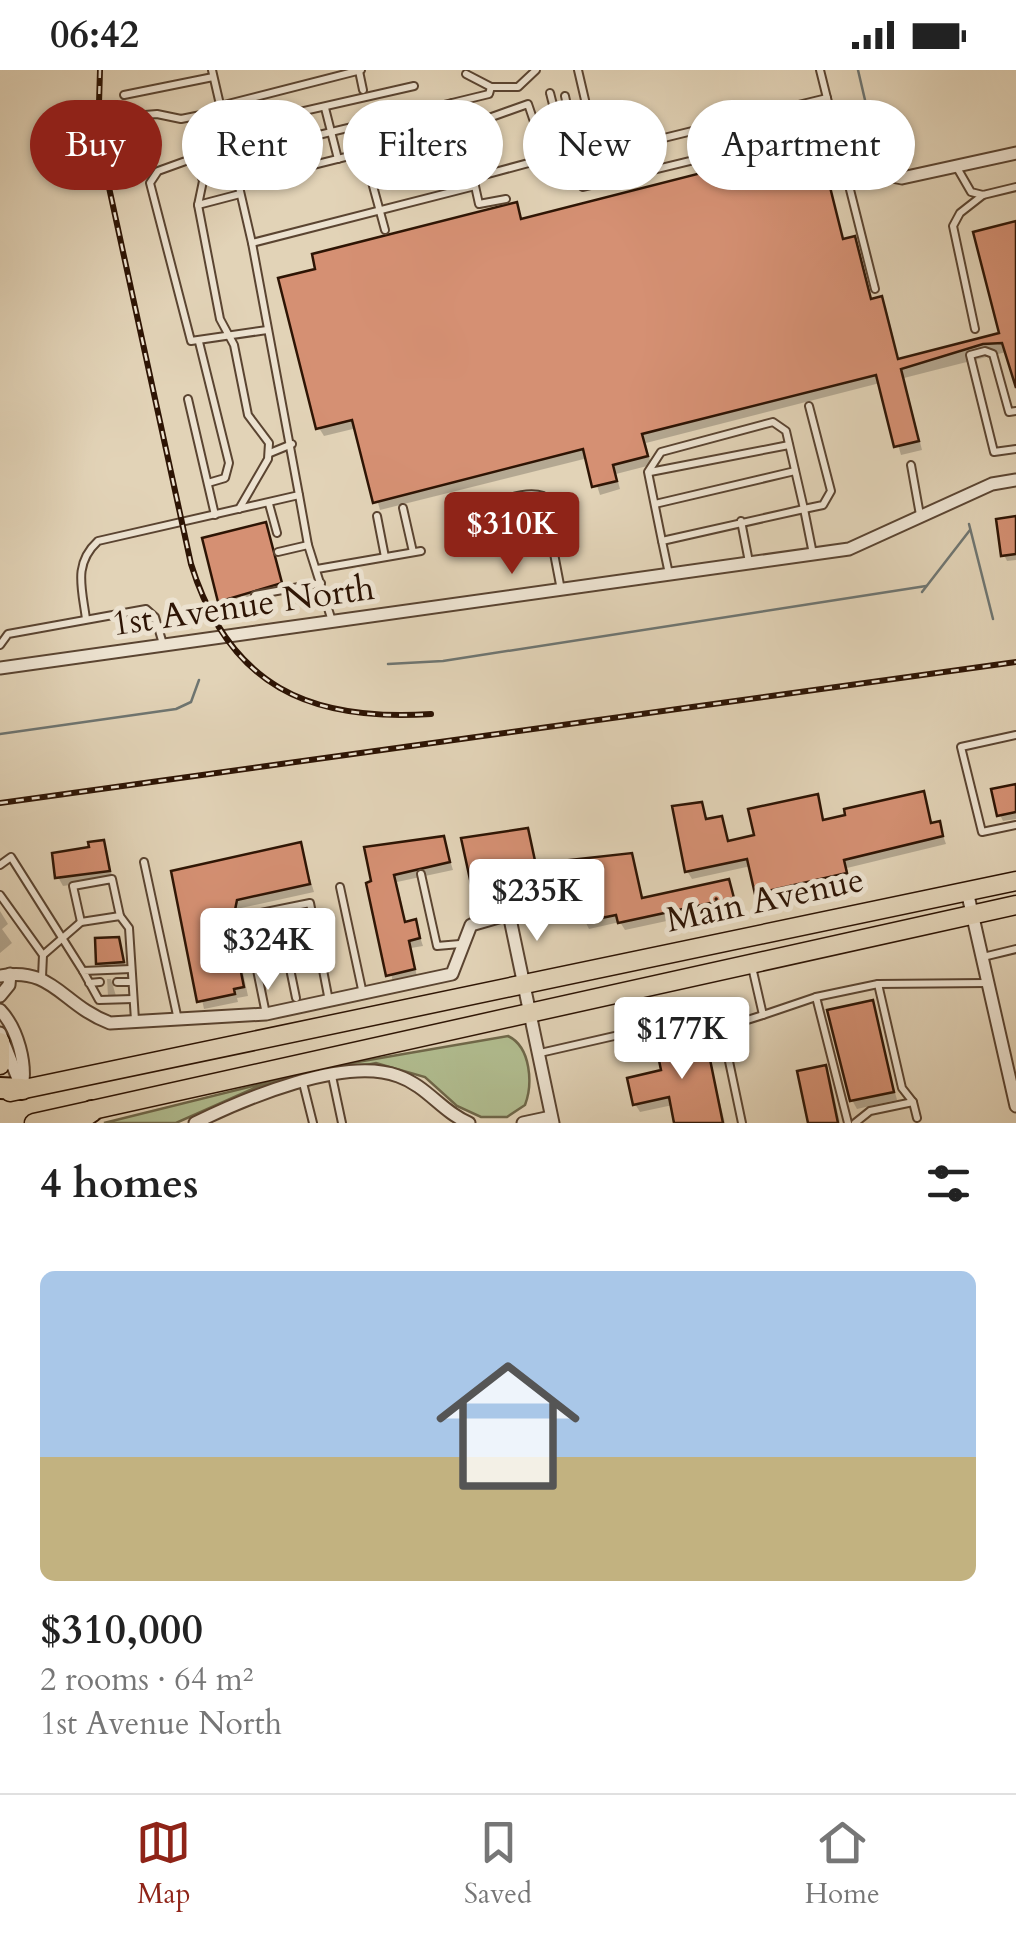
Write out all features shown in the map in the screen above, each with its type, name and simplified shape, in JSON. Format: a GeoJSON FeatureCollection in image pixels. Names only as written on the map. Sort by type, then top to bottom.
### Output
{"type":"FeatureCollection","features":[{"type":"Feature","properties":{"kind":"highway"},"geometry":{"type":"LineString","coordinates":[[0,1091],[22,1089]]}},
{"type":"Feature","properties":{"kind":"main road","name":"Main Avenue"},"geometry":{"type":"LineString","coordinates":[[22,1089],[1016,881]]}},
{"type":"Feature","properties":{"kind":"main road","name":"Main Avenue"},"geometry":{"type":"LineString","coordinates":[[33,1123],[84,1117],[530,1009],[1016,905]]}},
{"type":"Feature","properties":{"kind":"main road"},"geometry":{"type":"LineString","coordinates":[[0,1042],[0,1065]]}},
{"type":"Feature","properties":{"kind":"main road"},"geometry":{"type":"LineString","coordinates":[[22,1089],[33,1123]]}},
{"type":"Feature","properties":{"kind":"street"},"geometry":{"type":"LineString","coordinates":[[915,175],[1016,153]]}},
{"type":"Feature","properties":{"kind":"street","name":"1st Avenue North"},"geometry":{"type":"LineString","coordinates":[[0,668],[849,549],[992,484],[1016,480]]}},
{"type":"Feature","properties":{"kind":"street"},"geometry":{"type":"LineString","coordinates":[[967,891],[1016,1106]]}},
{"type":"Feature","properties":{"kind":"street"},"geometry":{"type":"LineString","coordinates":[[0,996],[9,985],[5,975],[42,977],[86,1014],[110,1023],[266,1014],[452,974],[458,964],[460,944],[471,925],[509,914],[552,1120],[523,1123]]}},
{"type":"Feature","properties":{"kind":"street"},"geometry":{"type":"LineString","coordinates":[[0,1010],[12,1028],[26,1072],[22,1089]]}},
{"type":"Feature","properties":{"kind":"street"},"geometry":{"type":"LineString","coordinates":[[0,1033],[22,1089]]}},
{"type":"Feature","properties":{"kind":"street"},"geometry":{"type":"LineString","coordinates":[[194,1123],[244,1100],[364,1071],[397,1075],[417,1083],[448,1118],[470,1123]]}},
{"type":"Feature","properties":{"kind":"lane"},"geometry":{"type":"LineString","coordinates":[[124,95],[222,70]]}},
{"type":"Feature","properties":{"kind":"lane"},"geometry":{"type":"LineString","coordinates":[[249,100],[360,70],[363,90]]}},
{"type":"Feature","properties":{"kind":"lane"},"geometry":{"type":"LineString","coordinates":[[466,74],[491,87],[518,87],[536,70]]}},
{"type":"Feature","properties":{"kind":"lane"},"geometry":{"type":"LineString","coordinates":[[578,70],[596,147],[627,149],[827,98],[820,70]]}},
{"type":"Feature","properties":{"kind":"lane"},"geometry":{"type":"LineString","coordinates":[[212,73],[218,100]]}},
{"type":"Feature","properties":{"kind":"lane"},"geometry":{"type":"LineString","coordinates":[[338,160],[325,108],[414,86]]}},
{"type":"Feature","properties":{"kind":"lane"},"geometry":{"type":"LineString","coordinates":[[464,100],[488,94],[491,87]]}},
{"type":"Feature","properties":{"kind":"lane"},"geometry":{"type":"LineString","coordinates":[[518,87],[526,100]]}},
{"type":"Feature","properties":{"kind":"lane"},"geometry":{"type":"LineString","coordinates":[[550,93],[552,100]]}},
{"type":"Feature","properties":{"kind":"lane"},"geometry":{"type":"LineString","coordinates":[[564,96],[565,100]]}},
{"type":"Feature","properties":{"kind":"lane"},"geometry":{"type":"LineString","coordinates":[[323,134],[343,129]]}},
{"type":"Feature","properties":{"kind":"lane"},"geometry":{"type":"LineString","coordinates":[[323,164],[343,159]]}},
{"type":"Feature","properties":{"kind":"lane"},"geometry":{"type":"LineString","coordinates":[[182,162],[158,171],[150,183],[192,343],[267,330]]}},
{"type":"Feature","properties":{"kind":"lane"},"geometry":{"type":"LineString","coordinates":[[956,166],[971,192],[983,195],[1016,188]]}},
{"type":"Feature","properties":{"kind":"lane"},"geometry":{"type":"LineString","coordinates":[[201,190],[198,205],[226,338],[234,345],[248,415],[269,443],[270,453],[239,510]]}},
{"type":"Feature","properties":{"kind":"lane"},"geometry":{"type":"LineString","coordinates":[[239,190],[292,444],[308,545],[332,621]]}},
{"type":"Feature","properties":{"kind":"lane"},"geometry":{"type":"LineString","coordinates":[[374,190],[385,230]]}},
{"type":"Feature","properties":{"kind":"lane"},"geometry":{"type":"LineString","coordinates":[[252,243],[447,190]]}},
{"type":"Feature","properties":{"kind":"lane"},"geometry":{"type":"LineString","coordinates":[[476,190],[479,204],[506,198]]}},
{"type":"Feature","properties":{"kind":"lane"},"geometry":{"type":"LineString","coordinates":[[852,190],[875,289]]}},
{"type":"Feature","properties":{"kind":"lane"},"geometry":{"type":"LineString","coordinates":[[198,205],[240,194]]}},
{"type":"Feature","properties":{"kind":"lane"},"geometry":{"type":"LineString","coordinates":[[975,329],[953,226],[960,213],[983,195]]}},
{"type":"Feature","properties":{"kind":"lane"},"geometry":{"type":"LineString","coordinates":[[198,342],[228,463],[225,478],[208,483]]}},
{"type":"Feature","properties":{"kind":"lane"},"geometry":{"type":"LineString","coordinates":[[1016,411],[1009,412],[994,354],[986,351],[970,355],[992,448],[994,452],[1016,449]]}},
{"type":"Feature","properties":{"kind":"lane"},"geometry":{"type":"LineString","coordinates":[[188,399],[215,515]]}},
{"type":"Feature","properties":{"kind":"lane"},"geometry":{"type":"LineString","coordinates":[[662,541],[823,504],[831,491],[810,406]]}},
{"type":"Feature","properties":{"kind":"lane"},"geometry":{"type":"LineString","coordinates":[[669,575],[648,472],[652,461],[669,447],[773,422],[786,431],[814,554]]}},
{"type":"Feature","properties":{"kind":"lane"},"geometry":{"type":"LineString","coordinates":[[270,453],[292,444]]}},
{"type":"Feature","properties":{"kind":"lane"},"geometry":{"type":"LineString","coordinates":[[648,472],[789,445]]}},
{"type":"Feature","properties":{"kind":"lane"},"geometry":{"type":"LineString","coordinates":[[911,465],[920,516]]}},
{"type":"Feature","properties":{"kind":"lane"},"geometry":{"type":"LineString","coordinates":[[654,504],[795,471]]}},
{"type":"Feature","properties":{"kind":"lane"},"geometry":{"type":"LineString","coordinates":[[548,519],[490,533],[484,531],[480,516],[490,505],[535,493],[542,496],[548,519],[561,591]]}},
{"type":"Feature","properties":{"kind":"lane"},"geometry":{"type":"LineString","coordinates":[[86,620],[80,568],[98,540],[299,495]]}},
{"type":"Feature","properties":{"kind":"lane"},"geometry":{"type":"LineString","coordinates":[[269,504],[277,533]]}},
{"type":"Feature","properties":{"kind":"lane"},"geometry":{"type":"LineString","coordinates":[[317,569],[417,551],[403,508]]}},
{"type":"Feature","properties":{"kind":"lane"},"geometry":{"type":"LineString","coordinates":[[377,516],[386,557]]}},
{"type":"Feature","properties":{"kind":"lane"},"geometry":{"type":"LineString","coordinates":[[741,521],[749,564]]}},
{"type":"Feature","properties":{"kind":"lane"},"geometry":{"type":"LineString","coordinates":[[278,552],[308,545]]}},
{"type":"Feature","properties":{"kind":"lane"},"geometry":{"type":"LineString","coordinates":[[255,595],[321,583]]}},
{"type":"Feature","properties":{"kind":"lane"},"geometry":{"type":"LineString","coordinates":[[0,645],[8,634],[152,611],[163,644]]}},
{"type":"Feature","properties":{"kind":"lane"},"geometry":{"type":"LineString","coordinates":[[1016,735],[962,747],[982,832],[1016,825]]}},
{"type":"Feature","properties":{"kind":"lane"},"geometry":{"type":"LineString","coordinates":[[0,864],[11,857],[100,1000],[133,999]]}},
{"type":"Feature","properties":{"kind":"lane"},"geometry":{"type":"LineString","coordinates":[[144,862],[178,1020]]}},
{"type":"Feature","properties":{"kind":"lane"},"geometry":{"type":"LineString","coordinates":[[421,874],[437,946],[460,944]]}},
{"type":"Feature","properties":{"kind":"lane"},"geometry":{"type":"LineString","coordinates":[[81,922],[74,886],[112,879],[120,916],[129,928],[135,1022]]}},
{"type":"Feature","properties":{"kind":"lane"},"geometry":{"type":"LineString","coordinates":[[340,887],[364,995]]}},
{"type":"Feature","properties":{"kind":"lane"},"geometry":{"type":"LineString","coordinates":[[0,894],[43,955],[42,977]]}},
{"type":"Feature","properties":{"kind":"lane"},"geometry":{"type":"LineString","coordinates":[[509,914],[564,901]]}},
{"type":"Feature","properties":{"kind":"lane"},"geometry":{"type":"LineString","coordinates":[[266,1014],[246,916],[310,903],[330,1002]]}},
{"type":"Feature","properties":{"kind":"lane"},"geometry":{"type":"LineString","coordinates":[[278,910],[296,998]]}},
{"type":"Feature","properties":{"kind":"lane"},"geometry":{"type":"LineString","coordinates":[[43,955],[81,922],[120,916]]}},
{"type":"Feature","properties":{"kind":"lane"},"geometry":{"type":"LineString","coordinates":[[982,957],[1016,949]]}},
{"type":"Feature","properties":{"kind":"lane"},"geometry":{"type":"LineString","coordinates":[[750,961],[763,1015]]}},
{"type":"Feature","properties":{"kind":"lane"},"geometry":{"type":"LineString","coordinates":[[83,971],[131,969]]}},
{"type":"Feature","properties":{"kind":"lane"},"geometry":{"type":"LineString","coordinates":[[90,982],[100,982]]}},
{"type":"Feature","properties":{"kind":"lane"},"geometry":{"type":"LineString","coordinates":[[117,982],[132,982]]}},
{"type":"Feature","properties":{"kind":"lane"},"geometry":{"type":"LineString","coordinates":[[538,1054],[699,1016],[722,1028],[816,997],[878,984],[988,983]]}},
{"type":"Feature","properties":{"kind":"lane"},"geometry":{"type":"LineString","coordinates":[[878,984],[902,1088],[913,1102],[918,1121]]}},
{"type":"Feature","properties":{"kind":"lane"},"geometry":{"type":"LineString","coordinates":[[816,997],[852,1123],[870,1111],[913,1102]]}},
{"type":"Feature","properties":{"kind":"lane"},"geometry":{"type":"LineString","coordinates":[[722,1028],[742,1123]]}},
{"type":"Feature","properties":{"kind":"lane"},"geometry":{"type":"LineString","coordinates":[[332,1076],[342,1123]]}},
{"type":"Feature","properties":{"kind":"lane"},"geometry":{"type":"LineString","coordinates":[[304,1083],[313,1123]]}},
{"type":"Feature","properties":{"kind":"green space"},"geometry":{"type":"Polygon","coordinates":[[[508,1036],[526,1057],[529,1087],[525,1105],[507,1117],[481,1117],[457,1106],[425,1077],[376,1063],[257,1087],[176,1123],[104,1123],[334,1066],[508,1036]]]}},
{"type":"Feature","properties":{"kind":"building"},"geometry":{"type":"Polygon","coordinates":[[[687,177],[687,190],[831,190],[843,239],[855,236],[871,299],[882,296],[898,359],[999,333],[973,232],[1016,221],[1016,388],[1002,343],[983,344],[901,369],[919,441],[894,447],[876,375],[642,434],[648,456],[613,465],[617,481],[592,487],[583,449],[373,503],[352,420],[316,429],[278,278],[315,269],[312,254],[517,202],[521,219],[635,190],[667,190],[667,182],[687,177]]]}},
{"type":"Feature","properties":{"kind":"building"},"geometry":{"type":"Polygon","coordinates":[[[1016,516],[1016,554],[1001,556],[996,519],[1016,516]]]}},
{"type":"Feature","properties":{"kind":"building"},"geometry":{"type":"Polygon","coordinates":[[[266,522],[282,583],[218,602],[202,538],[266,522]]]}},
{"type":"Feature","properties":{"kind":"building"},"geometry":{"type":"Polygon","coordinates":[[[1016,784],[1016,812],[997,816],[991,789],[1016,784]]]}},
{"type":"Feature","properties":{"kind":"building"},"geometry":{"type":"Polygon","coordinates":[[[924,791],[931,823],[940,821],[943,836],[844,860],[847,873],[755,894],[747,859],[685,872],[672,806],[702,802],[706,819],[722,816],[728,841],[754,835],[748,809],[818,794],[823,820],[845,815],[844,809],[924,791]]]}},
{"type":"Feature","properties":{"kind":"building"},"geometry":{"type":"Polygon","coordinates":[[[528,828],[537,870],[496,886],[494,879],[471,884],[461,838],[528,828]]]}},
{"type":"Feature","properties":{"kind":"building"},"geometry":{"type":"Polygon","coordinates":[[[444,836],[450,862],[394,875],[405,922],[416,919],[420,938],[409,941],[415,969],[386,976],[366,883],[371,881],[364,847],[444,836]]]}},
{"type":"Feature","properties":{"kind":"building"},"geometry":{"type":"Polygon","coordinates":[[[104,840],[110,871],[55,878],[52,853],[89,847],[88,842],[104,840]]]}},
{"type":"Feature","properties":{"kind":"building"},"geometry":{"type":"Polygon","coordinates":[[[301,842],[310,884],[237,900],[235,910],[229,912],[244,987],[234,989],[235,994],[197,1002],[171,871],[301,842]]]}},
{"type":"Feature","properties":{"kind":"building"},"geometry":{"type":"Polygon","coordinates":[[[632,853],[642,898],[729,879],[734,898],[618,923],[616,915],[582,922],[569,860],[632,853]]]}},
{"type":"Feature","properties":{"kind":"building"},"geometry":{"type":"Polygon","coordinates":[[[119,937],[124,962],[96,964],[95,938],[119,937]]]}},
{"type":"Feature","properties":{"kind":"building"},"geometry":{"type":"Polygon","coordinates":[[[873,1000],[894,1092],[850,1101],[827,1010],[873,1000]]]}},
{"type":"Feature","properties":{"kind":"building"},"geometry":{"type":"Polygon","coordinates":[[[705,1035],[723,1123],[674,1123],[669,1097],[633,1105],[627,1078],[661,1070],[656,1046],[705,1035]]]}},
{"type":"Feature","properties":{"kind":"building"},"geometry":{"type":"Polygon","coordinates":[[[826,1065],[838,1123],[808,1123],[797,1071],[826,1065]]]}},
{"type":"Feature","properties":{"kind":"waterway"},"geometry":{"type":"LineString","coordinates":[[858,70],[865,100]]}},
{"type":"Feature","properties":{"kind":"waterway"},"geometry":{"type":"LineString","coordinates":[[969,524],[993,619]]}},
{"type":"Feature","properties":{"kind":"waterway"},"geometry":{"type":"LineString","coordinates":[[922,592],[970,530]]}},
{"type":"Feature","properties":{"kind":"waterway"},"geometry":{"type":"LineString","coordinates":[[388,664],[443,661],[926,586]]}},
{"type":"Feature","properties":{"kind":"waterway"},"geometry":{"type":"LineString","coordinates":[[0,734],[176,709],[191,702],[199,680]]}},
{"type":"Feature","properties":{"kind":"railway"},"geometry":{"type":"LineString","coordinates":[[100,70],[98,137],[191,564],[207,606],[227,640],[251,667],[279,688],[311,702],[347,711],[431,714]]}},
{"type":"Feature","properties":{"kind":"railway"},"geometry":{"type":"LineString","coordinates":[[0,803],[1016,662]]}}]}
